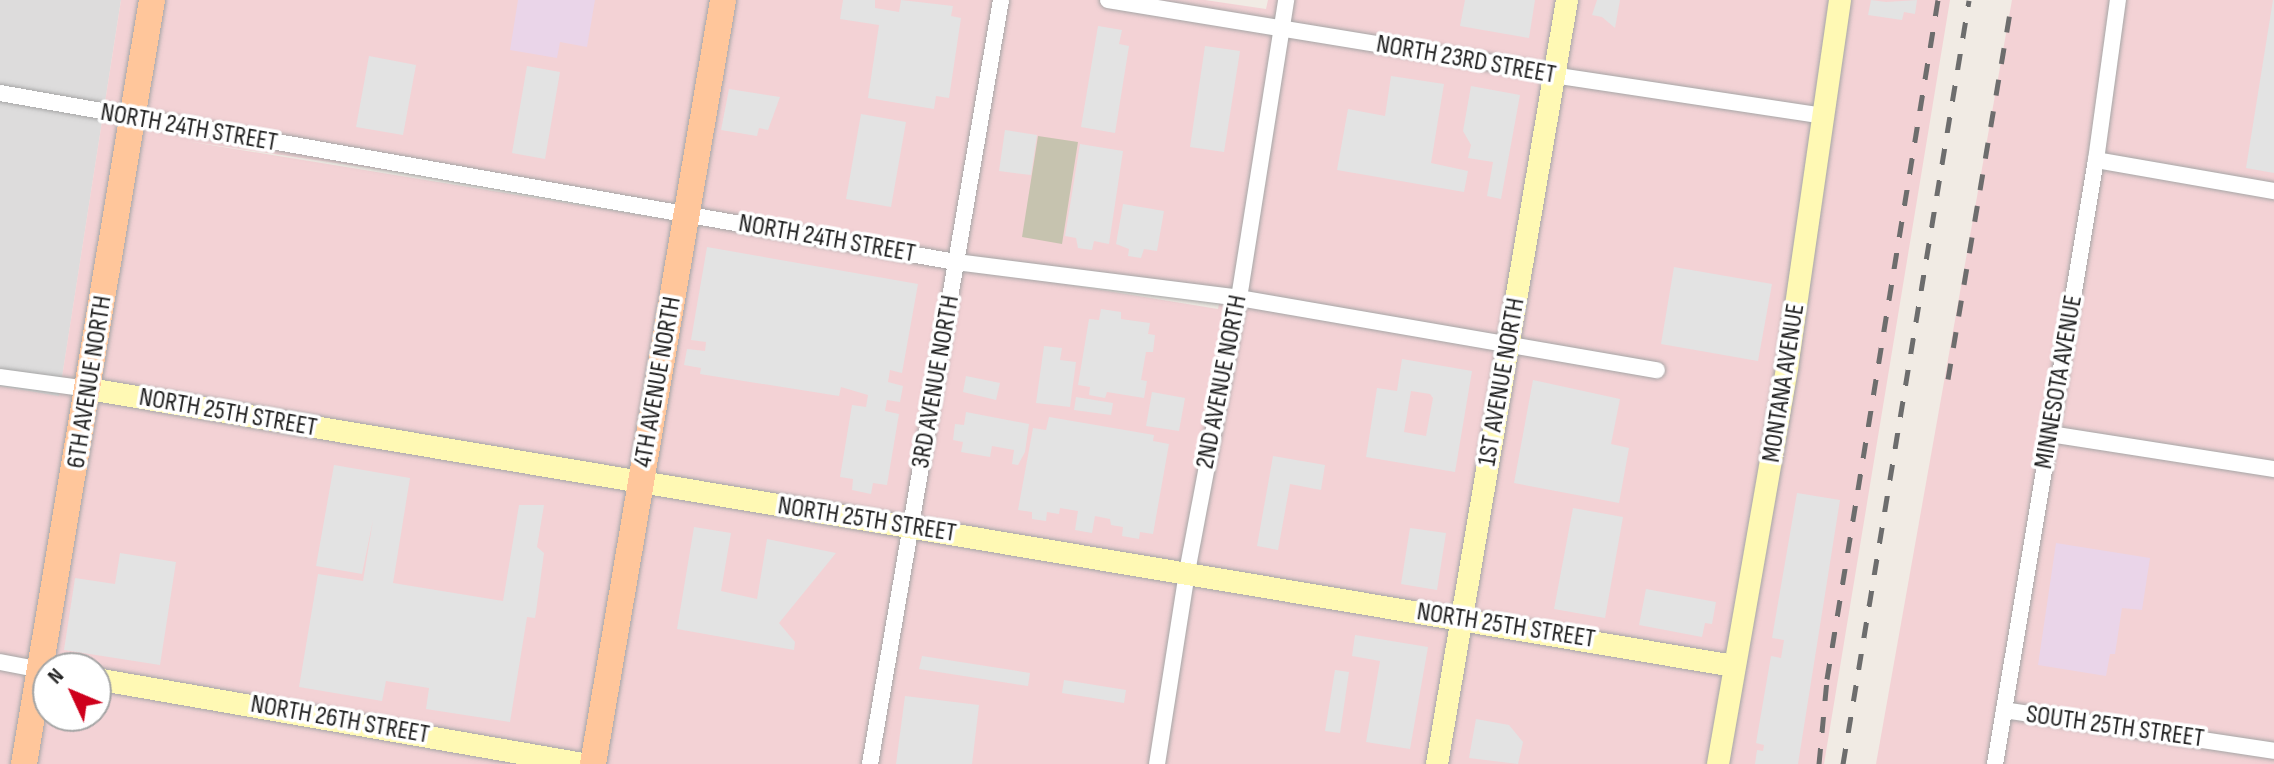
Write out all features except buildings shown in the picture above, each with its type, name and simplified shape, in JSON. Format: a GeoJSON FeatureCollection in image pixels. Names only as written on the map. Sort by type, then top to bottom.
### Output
{"type":"FeatureCollection","features":[{"type":"Feature","properties":{"kind":"main road","name":"6TH AVENUE NORTH"},"geometry":{"type":"LineString","coordinates":[[48,652],[152,0]]}},
{"type":"Feature","properties":{"kind":"main road","name":"4TH AVENUE NORTH"},"geometry":{"type":"LineString","coordinates":[[593,764],[723,0]]}},
{"type":"Feature","properties":{"kind":"main road","name":"6TH AVENUE NORTH"},"geometry":{"type":"LineString","coordinates":[[24,764],[32,728]]}},
{"type":"Feature","properties":{"kind":"street","name":"3RD AVENUE NORTH"},"geometry":{"type":"LineString","coordinates":[[870,764],[1001,0]]}},
{"type":"Feature","properties":{"kind":"street","name":"NORTH 23RD STREET"},"geometry":{"type":"LineString","coordinates":[[1108,0],[1553,75],[1824,116]]}},
{"type":"Feature","properties":{"kind":"street","name":"2ND AVENUE NORTH"},"geometry":{"type":"LineString","coordinates":[[1157,764],[1187,572],[1239,298],[1286,0]]}},
{"type":"Feature","properties":{"kind":"street","name":"1ST AVENUE NORTH"},"geometry":{"type":"LineString","coordinates":[[1437,764],[1567,0]]}},
{"type":"Feature","properties":{"kind":"street","name":"MONTANA AVENUE"},"geometry":{"type":"LineString","coordinates":[[1718,764],[1786,375],[1840,0]]}},
{"type":"Feature","properties":{"kind":"street","name":"MINNESOTA AVENUE"},"geometry":{"type":"LineString","coordinates":[[1995,764],[2096,160],[2118,0]]}},
{"type":"Feature","properties":{"kind":"street","name":"NORTH 24TH STREET"},"geometry":{"type":"LineString","coordinates":[[0,93],[956,262],[1239,298],[1657,370]]}},
{"type":"Feature","properties":{"kind":"street"},"geometry":{"type":"LineString","coordinates":[[2096,160],[2274,191]]}},
{"type":"Feature","properties":{"kind":"street","name":"NORTH 25TH STREET"},"geometry":{"type":"LineString","coordinates":[[0,377],[89,389],[640,485],[1187,572],[1734,666]]}},
{"type":"Feature","properties":{"kind":"street"},"geometry":{"type":"LineString","coordinates":[[2050,434],[2274,469]]}},
{"type":"Feature","properties":{"kind":"street"},"geometry":{"type":"LineString","coordinates":[[0,662],[32,668]]}},
{"type":"Feature","properties":{"kind":"street","name":"NORTH 26TH STREET"},"geometry":{"type":"LineString","coordinates":[[112,682],[583,764]]}},
{"type":"Feature","properties":{"kind":"street","name":"SOUTH 25TH STREET"},"geometry":{"type":"LineString","coordinates":[[2004,710],[2274,751]]}},
{"type":"Feature","properties":{"kind":"shaded area"},"geometry":{"type":"Polygon","coordinates":[[[0,0],[121,0],[59,397],[0,386],[0,0]]]}},
{"type":"Feature","properties":{"kind":"shaded area"},"geometry":{"type":"Polygon","coordinates":[[[121,0],[1205,0],[1266,9],[1268,0],[1950,0],[1824,764],[0,764],[0,386],[59,396],[121,0]],[[186,141],[1218,309],[1221,296],[186,141]]]}},
{"type":"Feature","properties":{"kind":"shaded area"},"geometry":{"type":"Polygon","coordinates":[[[518,0],[595,0],[587,47],[560,42],[557,58],[510,50],[518,0]]]}},
{"type":"Feature","properties":{"kind":"shaded area"},"geometry":{"type":"Polygon","coordinates":[[[843,0],[875,0],[875,8],[899,12],[901,0],[953,6],[951,16],[961,18],[949,98],[936,96],[934,109],[868,98],[879,25],[840,19],[843,0]]]}},
{"type":"Feature","properties":{"kind":"shaded area"},"geometry":{"type":"Polygon","coordinates":[[[1465,0],[1535,0],[1529,38],[1460,26],[1465,0]]]}},
{"type":"Feature","properties":{"kind":"shaded area"},"geometry":{"type":"Polygon","coordinates":[[[1597,0],[1620,0],[1615,28],[1602,17],[1592,15],[1597,0]]]}},
{"type":"Feature","properties":{"kind":"shaded area"},"geometry":{"type":"Polygon","coordinates":[[[1871,0],[1917,0],[1915,14],[1904,12],[1902,20],[1868,15],[1871,0]]]}},
{"type":"Feature","properties":{"kind":"shaded area"},"geometry":{"type":"Polygon","coordinates":[[[2012,0],[2274,0],[2274,764],[1876,764],[2012,0]]]}},
{"type":"Feature","properties":{"kind":"shaded area"},"geometry":{"type":"Polygon","coordinates":[[[2274,0],[2274,173],[2246,168],[2274,0]]]}},
{"type":"Feature","properties":{"kind":"shaded area"},"geometry":{"type":"Polygon","coordinates":[[[1098,26],[1122,30],[1119,44],[1129,46],[1115,133],[1081,127],[1098,26]]]}},
{"type":"Feature","properties":{"kind":"shaded area"},"geometry":{"type":"Polygon","coordinates":[[[1205,46],[1240,51],[1224,152],[1190,147],[1205,46]]]}},
{"type":"Feature","properties":{"kind":"shaded area"},"geometry":{"type":"Polygon","coordinates":[[[369,56],[416,65],[403,135],[356,127],[369,56]]]}},
{"type":"Feature","properties":{"kind":"shaded area"},"geometry":{"type":"Polygon","coordinates":[[[527,66],[560,72],[545,159],[512,153],[527,66]]]}},
{"type":"Feature","properties":{"kind":"shaded area"},"geometry":{"type":"Polygon","coordinates":[[[1391,76],[1444,84],[1431,163],[1468,171],[1464,192],[1337,170],[1348,109],[1385,116],[1391,76]]]}},
{"type":"Feature","properties":{"kind":"shaded area"},"geometry":{"type":"Polygon","coordinates":[[[1471,86],[1520,95],[1501,199],[1487,196],[1493,162],[1468,158],[1471,145],[1463,131],[1471,86]]]}},
{"type":"Feature","properties":{"kind":"shaded area"},"geometry":{"type":"Polygon","coordinates":[[[729,89],[780,97],[768,130],[759,128],[757,136],[721,130],[729,89]]]}},
{"type":"Feature","properties":{"kind":"shaded area"},"geometry":{"type":"Polygon","coordinates":[[[861,114],[906,122],[891,207],[846,199],[861,114]]]}},
{"type":"Feature","properties":{"kind":"shaded area"},"geometry":{"type":"Polygon","coordinates":[[[1005,130],[1037,135],[1031,175],[999,171],[1005,130]]]}},
{"type":"Feature","properties":{"kind":"shaded area"},"geometry":{"type":"Polygon","coordinates":[[[1038,136],[1078,142],[1062,244],[1022,237],[1038,136]]]}},
{"type":"Feature","properties":{"kind":"shaded area"},"geometry":{"type":"Polygon","coordinates":[[[1080,144],[1123,151],[1109,244],[1094,241],[1092,250],[1078,248],[1076,238],[1065,236],[1080,144]]]}},
{"type":"Feature","properties":{"kind":"shaded area"},"geometry":{"type":"Polygon","coordinates":[[[1123,204],[1164,211],[1157,251],[1144,249],[1141,258],[1128,256],[1129,249],[1116,244],[1123,204]]]}},
{"type":"Feature","properties":{"kind":"shaded area"},"geometry":{"type":"Polygon","coordinates":[[[707,247],[918,284],[902,373],[890,370],[888,382],[903,386],[900,402],[887,400],[885,411],[899,414],[887,485],[873,483],[871,494],[852,490],[853,479],[840,477],[852,405],[866,407],[868,395],[841,387],[839,396],[700,374],[701,368],[684,365],[687,349],[705,351],[706,342],[691,340],[707,247]]]}},
{"type":"Feature","properties":{"kind":"shaded area"},"geometry":{"type":"Polygon","coordinates":[[[1674,267],[1772,284],[1758,361],[1661,344],[1674,267]]]}},
{"type":"Feature","properties":{"kind":"shaded area"},"geometry":{"type":"Polygon","coordinates":[[[1101,309],[1121,312],[1121,319],[1150,323],[1148,334],[1155,335],[1153,352],[1146,352],[1141,380],[1147,381],[1144,398],[1107,392],[1105,398],[1089,395],[1090,387],[1078,385],[1089,319],[1099,320],[1101,309]]]}},
{"type":"Feature","properties":{"kind":"shaded area"},"geometry":{"type":"Polygon","coordinates":[[[1044,346],[1062,348],[1060,360],[1076,362],[1070,407],[1036,403],[1044,346]]]}},
{"type":"Feature","properties":{"kind":"shaded area"},"geometry":{"type":"Polygon","coordinates":[[[1402,359],[1472,371],[1455,472],[1366,457],[1377,388],[1397,391],[1402,359]],[[1411,391],[1404,432],[1426,436],[1433,398],[1430,394],[1411,391]]]}},
{"type":"Feature","properties":{"kind":"shaded area"},"geometry":{"type":"Polygon","coordinates":[[[966,376],[1000,383],[996,400],[963,392],[966,376]]]}},
{"type":"Feature","properties":{"kind":"shaded area"},"geometry":{"type":"Polygon","coordinates":[[[1533,380],[1620,399],[1611,444],[1629,448],[1619,503],[1514,483],[1533,380]]]}},
{"type":"Feature","properties":{"kind":"shaded area"},"geometry":{"type":"Polygon","coordinates":[[[1152,392],[1185,398],[1179,431],[1146,426],[1152,392]]]}},
{"type":"Feature","properties":{"kind":"shaded area"},"geometry":{"type":"Polygon","coordinates":[[[1076,397],[1113,403],[1111,415],[1074,410],[1076,397]]]}},
{"type":"Feature","properties":{"kind":"shaded area"},"geometry":{"type":"Polygon","coordinates":[[[966,412],[1029,424],[1025,452],[1018,465],[1012,464],[1014,450],[992,446],[990,457],[961,452],[963,442],[953,440],[955,424],[964,425],[966,412]]]}},
{"type":"Feature","properties":{"kind":"shaded area"},"geometry":{"type":"Polygon","coordinates":[[[1049,417],[1154,435],[1153,441],[1169,444],[1153,534],[1140,532],[1139,539],[1122,536],[1123,527],[1111,525],[1110,519],[1095,516],[1092,533],[1075,530],[1078,511],[1060,508],[1059,514],[1047,512],[1046,521],[1032,519],[1032,512],[1018,510],[1033,428],[1046,430],[1049,417]]]}},
{"type":"Feature","properties":{"kind":"shaded area"},"geometry":{"type":"Polygon","coordinates":[[[1273,456],[1325,465],[1321,490],[1290,484],[1278,550],[1257,546],[1273,456]]]}},
{"type":"Feature","properties":{"kind":"shaded area"},"geometry":{"type":"Polygon","coordinates":[[[334,465],[410,478],[393,583],[503,601],[519,505],[544,505],[537,547],[544,553],[536,612],[535,618],[527,617],[510,722],[426,709],[429,688],[386,681],[382,701],[299,687],[318,574],[363,581],[373,520],[362,574],[316,566],[334,465]]]}},
{"type":"Feature","properties":{"kind":"shaded area"},"geometry":{"type":"Polygon","coordinates":[[[1797,493],[1840,500],[1798,764],[1755,764],[1757,750],[1763,751],[1764,745],[1756,743],[1771,656],[1781,658],[1784,640],[1772,638],[1797,493]]]}},
{"type":"Feature","properties":{"kind":"shaded area"},"geometry":{"type":"Polygon","coordinates":[[[1573,508],[1623,517],[1605,618],[1554,609],[1573,508]]]}},
{"type":"Feature","properties":{"kind":"shaded area"},"geometry":{"type":"Polygon","coordinates":[[[694,527],[731,533],[721,591],[757,599],[767,539],[836,553],[779,623],[795,642],[794,650],[677,629],[694,527]]]}},
{"type":"Feature","properties":{"kind":"shaded area"},"geometry":{"type":"Polygon","coordinates":[[[1410,528],[1446,533],[1437,590],[1401,584],[1410,528]]]}},
{"type":"Feature","properties":{"kind":"shaded area"},"geometry":{"type":"Polygon","coordinates":[[[2056,543],[2150,558],[2142,610],[2122,608],[2115,654],[2110,654],[2106,676],[2038,665],[2056,543]]]}},
{"type":"Feature","properties":{"kind":"shaded area"},"geometry":{"type":"Polygon","coordinates":[[[120,553],[176,562],[160,665],[112,658],[112,652],[64,650],[75,578],[115,584],[120,553]]]}},
{"type":"Feature","properties":{"kind":"shaded area"},"geometry":{"type":"Polygon","coordinates":[[[1646,589],[1716,602],[1712,624],[1705,623],[1702,637],[1639,625],[1646,589]]]}},
{"type":"Feature","properties":{"kind":"shaded area"},"geometry":{"type":"Polygon","coordinates":[[[1355,635],[1428,647],[1410,749],[1366,742],[1380,661],[1352,656],[1355,635]]]}},
{"type":"Feature","properties":{"kind":"shaded area"},"geometry":{"type":"Polygon","coordinates":[[[922,656],[1030,673],[1028,686],[919,669],[922,656]]]}},
{"type":"Feature","properties":{"kind":"shaded area"},"geometry":{"type":"Polygon","coordinates":[[[1335,670],[1349,672],[1340,733],[1325,731],[1335,670]]]}},
{"type":"Feature","properties":{"kind":"shaded area"},"geometry":{"type":"Polygon","coordinates":[[[1064,680],[1126,690],[1124,703],[1062,693],[1064,680]]]}},
{"type":"Feature","properties":{"kind":"shaded area"},"geometry":{"type":"Polygon","coordinates":[[[905,696],[979,705],[972,764],[896,764],[905,696]]]}},
{"type":"Feature","properties":{"kind":"shaded area"},"geometry":{"type":"Polygon","coordinates":[[[1476,719],[1509,725],[1523,742],[1518,764],[1469,758],[1476,719]]]}},
{"type":"Feature","properties":{"kind":"railway"},"geometry":{"type":"LineString","coordinates":[[1819,764],[1827,679],[1938,0]]}},
{"type":"Feature","properties":{"kind":"railway"},"geometry":{"type":"LineString","coordinates":[[1843,764],[1969,0]]}},
{"type":"Feature","properties":{"kind":"railway"},"geometry":{"type":"LineString","coordinates":[[1948,379],[2012,0]]}}]}
